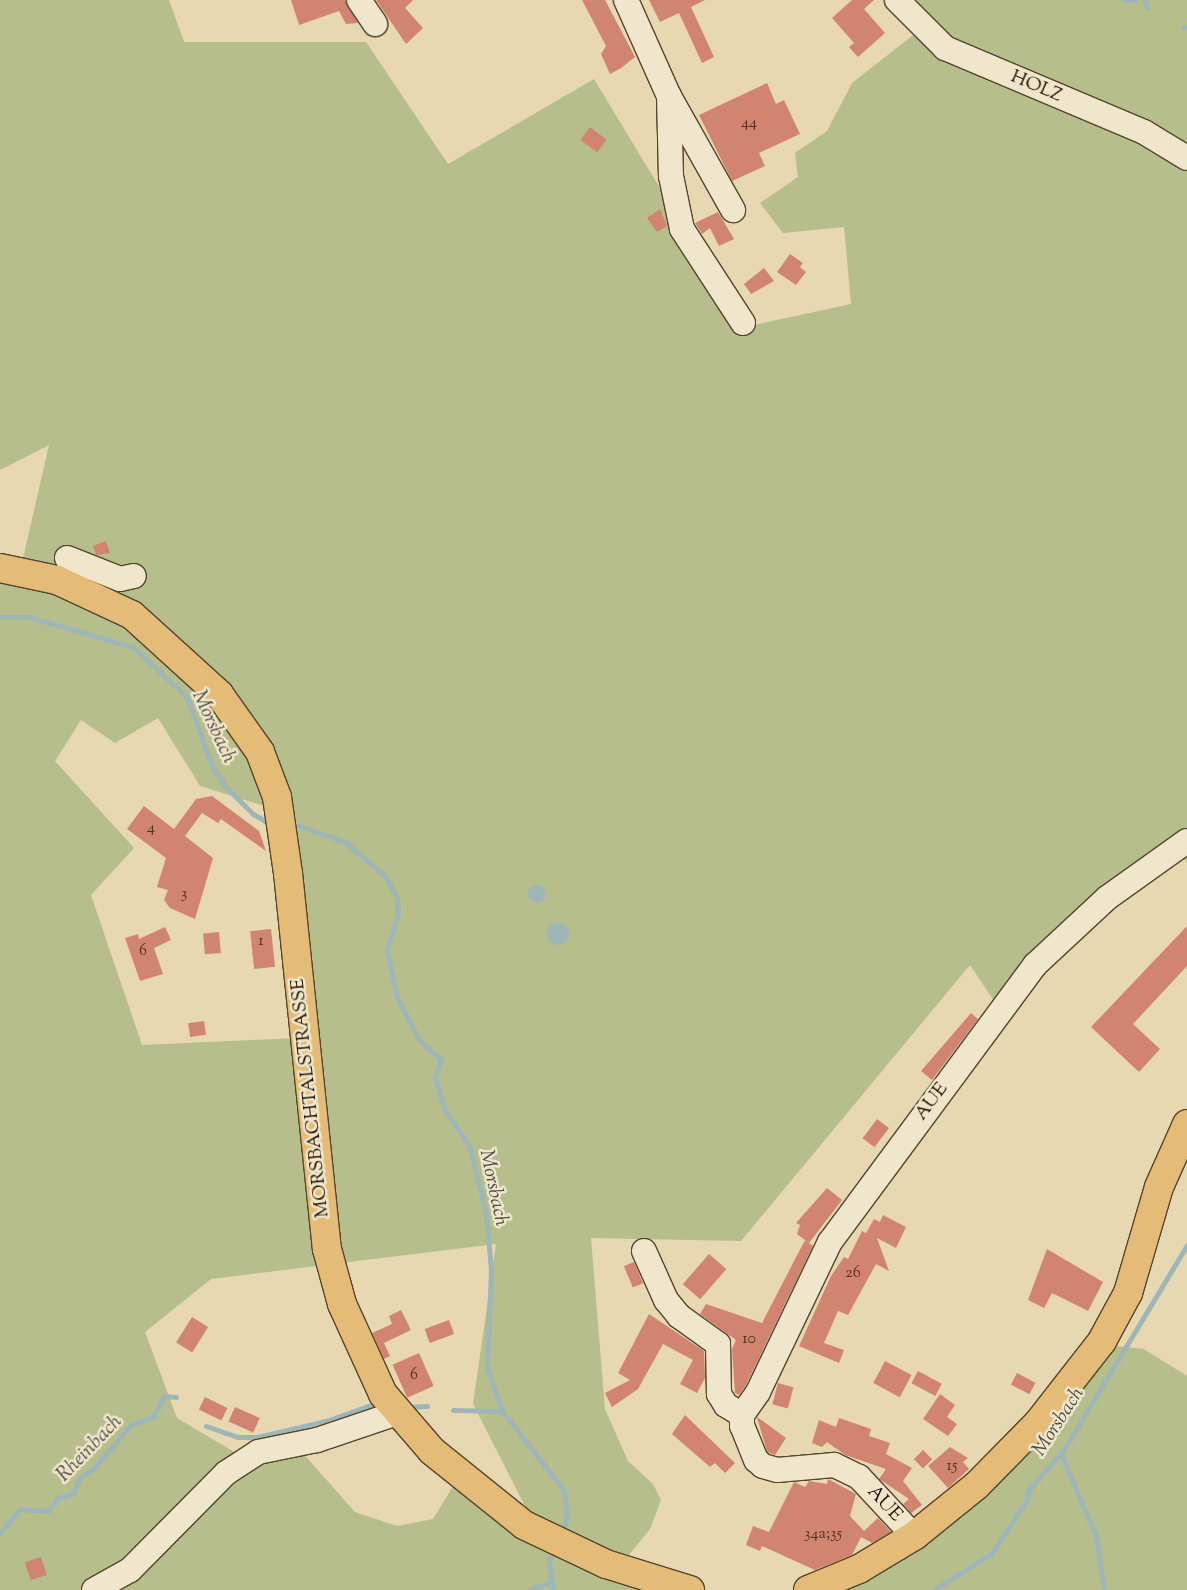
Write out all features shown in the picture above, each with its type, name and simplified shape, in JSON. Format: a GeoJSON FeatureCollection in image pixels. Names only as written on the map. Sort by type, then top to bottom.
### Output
{"type":"FeatureCollection","features":[{"type":"Feature","properties":{"kind":"main road","name":"MORSBACHTALSTRASSE"},"geometry":{"type":"LineString","coordinates":[[0,568],[65,562],[132,615],[219,694],[260,752],[281,824],[327,1249],[352,1329],[376,1382],[397,1413],[469,1483],[556,1542],[690,1590]]}},
{"type":"Feature","properties":{"kind":"main road"},"geometry":{"type":"LineString","coordinates":[[808,1590],[859,1569],[914,1536],[1008,1456],[1102,1341],[1128,1294],[1159,1187],[1187,1124]]}},
{"type":"Feature","properties":{"kind":"street"},"geometry":{"type":"LineString","coordinates":[[360,0],[375,24]]}},
{"type":"Feature","properties":{"kind":"street"},"geometry":{"type":"LineString","coordinates":[[626,0],[669,96],[733,210]]}},
{"type":"Feature","properties":{"kind":"street","name":"HOLZ"},"geometry":{"type":"LineString","coordinates":[[897,0],[945,48],[1144,132],[1187,158]]}},
{"type":"Feature","properties":{"kind":"street"},"geometry":{"type":"LineString","coordinates":[[669,96],[671,176],[682,229],[743,323]]}},
{"type":"Feature","properties":{"kind":"street"},"geometry":{"type":"LineString","coordinates":[[65,562],[120,579],[134,576]]}},
{"type":"Feature","properties":{"kind":"street","name":"AUE"},"geometry":{"type":"LineString","coordinates":[[914,1536],[859,1477],[834,1465],[777,1470],[763,1466],[756,1460],[742,1426],[742,1415],[758,1392],[830,1242],[1035,965],[1107,898],[1187,841]]}},
{"type":"Feature","properties":{"kind":"street"},"geometry":{"type":"LineString","coordinates":[[644,1251],[666,1300],[679,1316],[718,1344],[719,1394],[726,1405],[742,1415]]}},
{"type":"Feature","properties":{"kind":"street"},"geometry":{"type":"LineString","coordinates":[[94,1590],[130,1570],[226,1473],[258,1452],[317,1440],[397,1413]]}},
{"type":"Feature","properties":{"kind":"green space"},"geometry":{"type":"Polygon","coordinates":[[[0,0],[169,0],[184,42],[366,42],[448,164],[594,79],[744,327],[851,304],[844,227],[783,233],[760,203],[798,177],[795,153],[827,131],[852,83],[931,21],[916,0],[1187,0],[1187,862],[1178,854],[1105,896],[1000,1010],[970,965],[741,1241],[591,1238],[605,1409],[628,1461],[653,1484],[661,1500],[650,1529],[629,1555],[614,1554],[533,1522],[669,1590],[0,1590],[0,557],[22,563],[49,445],[0,470],[0,0]],[[158,718],[115,743],[81,720],[55,761],[134,848],[91,895],[142,1045],[317,1037],[287,813],[200,786],[158,718]],[[496,1244],[211,1279],[145,1332],[177,1418],[251,1462],[300,1450],[355,1512],[397,1526],[433,1519],[455,1483],[533,1522],[473,1404],[496,1244]]]}},
{"type":"Feature","properties":{"kind":"green space"},"geometry":{"type":"Polygon","coordinates":[[[1107,1345],[1144,1349],[1187,1376],[1187,1590],[822,1590],[889,1557],[1107,1345]]]}},
{"type":"Feature","properties":{"kind":"water"},"geometry":{"type":"Polygon","coordinates":[[[537,885],[543,888],[546,894],[543,900],[537,903],[531,900],[528,894],[531,888],[537,885]]]}},
{"type":"Feature","properties":{"kind":"water"},"geometry":{"type":"Polygon","coordinates":[[[558,923],[566,926],[569,934],[566,942],[558,945],[550,942],[547,934],[550,926],[558,923]]]}},
{"type":"Feature","properties":{"kind":"building"},"geometry":{"type":"Polygon","coordinates":[[[291,0],[345,0],[358,23],[346,24],[339,11],[299,25],[291,0]]]}},
{"type":"Feature","properties":{"kind":"building"},"geometry":{"type":"Polygon","coordinates":[[[376,0],[413,0],[405,8],[423,28],[406,44],[376,0]]]}},
{"type":"Feature","properties":{"kind":"building"},"geometry":{"type":"Polygon","coordinates":[[[582,0],[605,0],[635,57],[610,74],[601,54],[606,46],[582,0]]]}},
{"type":"Feature","properties":{"kind":"building"},"geometry":{"type":"Polygon","coordinates":[[[649,0],[705,0],[691,7],[714,57],[702,63],[679,13],[660,22],[649,0]]]}},
{"type":"Feature","properties":{"kind":"building"},"geometry":{"type":"Polygon","coordinates":[[[852,0],[874,0],[864,9],[885,33],[858,57],[849,47],[854,43],[832,18],[852,0]]]}},
{"type":"Feature","properties":{"kind":"building"},"geometry":{"type":"Polygon","coordinates":[[[767,83],[776,104],[784,100],[800,134],[759,153],[765,166],[732,181],[699,115],[767,83]]]}},
{"type":"Feature","properties":{"kind":"building"},"geometry":{"type":"Polygon","coordinates":[[[590,127],[607,140],[597,152],[580,140],[590,127]]]}},
{"type":"Feature","properties":{"kind":"building"},"geometry":{"type":"Polygon","coordinates":[[[660,209],[667,226],[657,232],[647,218],[660,209]]]}},
{"type":"Feature","properties":{"kind":"building"},"geometry":{"type":"Polygon","coordinates":[[[718,212],[734,239],[719,246],[710,228],[702,234],[695,223],[718,212]]]}},
{"type":"Feature","properties":{"kind":"building"},"geometry":{"type":"Polygon","coordinates":[[[790,254],[803,263],[800,267],[806,272],[796,285],[777,272],[790,254]]]}},
{"type":"Feature","properties":{"kind":"building"},"geometry":{"type":"Polygon","coordinates":[[[764,268],[774,281],[751,294],[744,284],[764,268]]]}},
{"type":"Feature","properties":{"kind":"building"},"geometry":{"type":"Polygon","coordinates":[[[106,541],[110,553],[96,555],[93,546],[106,541]]]}},
{"type":"Feature","properties":{"kind":"building"},"geometry":{"type":"Polygon","coordinates":[[[212,796],[259,831],[266,851],[221,819],[218,823],[202,813],[185,836],[213,858],[195,919],[170,908],[164,900],[168,890],[157,887],[166,858],[127,829],[144,806],[174,829],[196,799],[212,796]]]}},
{"type":"Feature","properties":{"kind":"building"},"geometry":{"type":"Polygon","coordinates":[[[1187,926],[1187,966],[1133,1024],[1160,1049],[1139,1072],[1091,1027],[1187,926]]]}},
{"type":"Feature","properties":{"kind":"building"},"geometry":{"type":"Polygon","coordinates":[[[165,927],[171,940],[154,948],[163,974],[140,981],[125,938],[138,934],[139,939],[165,927]]]}},
{"type":"Feature","properties":{"kind":"building"},"geometry":{"type":"Polygon","coordinates":[[[271,929],[275,967],[254,969],[250,931],[271,929]]]}},
{"type":"Feature","properties":{"kind":"building"},"geometry":{"type":"Polygon","coordinates":[[[219,932],[221,953],[205,954],[203,933],[219,932]]]}},
{"type":"Feature","properties":{"kind":"building"},"geometry":{"type":"Polygon","coordinates":[[[971,1013],[978,1019],[932,1080],[921,1071],[971,1013]]]}},
{"type":"Feature","properties":{"kind":"building"},"geometry":{"type":"Polygon","coordinates":[[[204,1021],[206,1035],[190,1037],[188,1023],[204,1021]]]}},
{"type":"Feature","properties":{"kind":"building"},"geometry":{"type":"Polygon","coordinates":[[[877,1119],[889,1128],[875,1147],[863,1138],[877,1119]]]}},
{"type":"Feature","properties":{"kind":"building"},"geometry":{"type":"Polygon","coordinates":[[[827,1188],[842,1200],[809,1243],[797,1234],[800,1225],[796,1223],[827,1188]]]}},
{"type":"Feature","properties":{"kind":"building"},"geometry":{"type":"Polygon","coordinates":[[[883,1215],[906,1227],[896,1248],[877,1238],[889,1271],[876,1264],[848,1315],[838,1311],[824,1343],[844,1350],[839,1363],[799,1346],[831,1276],[844,1257],[848,1259],[862,1231],[866,1233],[874,1219],[880,1222],[883,1215]]]}},
{"type":"Feature","properties":{"kind":"building"},"geometry":{"type":"Polygon","coordinates":[[[805,1240],[813,1246],[746,1385],[739,1395],[735,1393],[732,1349],[736,1340],[700,1314],[706,1304],[762,1323],[805,1240]]]}},
{"type":"Feature","properties":{"kind":"building"},"geometry":{"type":"Polygon","coordinates":[[[1047,1249],[1103,1282],[1088,1311],[1052,1293],[1044,1308],[1028,1300],[1047,1249]]]}},
{"type":"Feature","properties":{"kind":"building"},"geometry":{"type":"Polygon","coordinates":[[[709,1254],[726,1269],[700,1299],[683,1284],[709,1254]]]}},
{"type":"Feature","properties":{"kind":"building"},"geometry":{"type":"Polygon","coordinates":[[[634,1262],[643,1283],[633,1287],[624,1266],[634,1262]]]}},
{"type":"Feature","properties":{"kind":"building"},"geometry":{"type":"Polygon","coordinates":[[[401,1310],[411,1330],[384,1343],[390,1356],[384,1359],[372,1333],[392,1324],[389,1316],[401,1310]]]}},
{"type":"Feature","properties":{"kind":"building"},"geometry":{"type":"Polygon","coordinates":[[[649,1314],[704,1351],[705,1378],[697,1393],[680,1384],[693,1360],[663,1344],[638,1389],[612,1407],[605,1393],[630,1380],[618,1373],[649,1314]]]}},
{"type":"Feature","properties":{"kind":"building"},"geometry":{"type":"Polygon","coordinates":[[[192,1317],[208,1327],[192,1353],[176,1342],[192,1317]]]}},
{"type":"Feature","properties":{"kind":"building"},"geometry":{"type":"Polygon","coordinates":[[[449,1320],[454,1334],[430,1343],[425,1329],[449,1320]]]}},
{"type":"Feature","properties":{"kind":"building"},"geometry":{"type":"Polygon","coordinates":[[[419,1353],[434,1386],[407,1398],[393,1365],[419,1353]]]}},
{"type":"Feature","properties":{"kind":"building"},"geometry":{"type":"Polygon","coordinates":[[[885,1361],[911,1375],[900,1397],[873,1383],[885,1361]]]}},
{"type":"Feature","properties":{"kind":"building"},"geometry":{"type":"Polygon","coordinates":[[[918,1371],[942,1384],[935,1396],[911,1383],[918,1371]]]}},
{"type":"Feature","properties":{"kind":"building"},"geometry":{"type":"Polygon","coordinates":[[[1017,1373],[1036,1383],[1029,1394],[1011,1384],[1017,1373]]]}},
{"type":"Feature","properties":{"kind":"building"},"geometry":{"type":"Polygon","coordinates":[[[778,1383],[793,1387],[788,1408],[772,1404],[778,1383]]]}},
{"type":"Feature","properties":{"kind":"building"},"geometry":{"type":"Polygon","coordinates":[[[940,1394],[955,1405],[947,1417],[957,1424],[948,1436],[923,1419],[940,1394]]]}},
{"type":"Feature","properties":{"kind":"building"},"geometry":{"type":"Polygon","coordinates":[[[205,1397],[227,1408],[221,1421],[199,1410],[205,1397]]]}},
{"type":"Feature","properties":{"kind":"building"},"geometry":{"type":"Polygon","coordinates":[[[235,1407],[260,1418],[253,1433],[228,1422],[235,1407]]]}},
{"type":"Feature","properties":{"kind":"building"},"geometry":{"type":"Polygon","coordinates":[[[685,1415],[735,1463],[725,1473],[715,1463],[710,1467],[672,1434],[685,1415]]]}},
{"type":"Feature","properties":{"kind":"building"},"geometry":{"type":"Polygon","coordinates":[[[757,1417],[786,1438],[775,1455],[767,1452],[757,1417]]]}},
{"type":"Feature","properties":{"kind":"building"},"geometry":{"type":"Polygon","coordinates":[[[839,1418],[871,1429],[869,1436],[890,1443],[886,1454],[912,1468],[903,1481],[922,1505],[911,1513],[903,1504],[909,1499],[879,1479],[886,1469],[845,1455],[827,1442],[822,1447],[812,1443],[819,1420],[836,1427],[839,1418]]]}},
{"type":"Feature","properties":{"kind":"building"},"geometry":{"type":"Polygon","coordinates":[[[950,1447],[968,1458],[963,1462],[969,1469],[948,1488],[928,1466],[950,1447]]]}},
{"type":"Feature","properties":{"kind":"building"},"geometry":{"type":"Polygon","coordinates":[[[923,1450],[932,1459],[923,1468],[914,1459],[923,1450]]]}},
{"type":"Feature","properties":{"kind":"building"},"geometry":{"type":"Polygon","coordinates":[[[828,1479],[856,1494],[850,1516],[864,1531],[878,1518],[891,1532],[872,1543],[861,1537],[852,1555],[815,1570],[762,1546],[760,1551],[746,1545],[753,1526],[769,1532],[794,1482],[805,1487],[809,1481],[827,1484],[828,1479]]]}},
{"type":"Feature","properties":{"kind":"building"},"geometry":{"type":"Polygon","coordinates":[[[41,1557],[47,1575],[31,1580],[25,1562],[41,1557]]]}},
{"type":"Feature","properties":{"kind":"waterway"},"geometry":{"type":"LineString","coordinates":[[1124,0],[1136,0]]}},
{"type":"Feature","properties":{"kind":"waterway"},"geometry":{"type":"LineString","coordinates":[[1145,0],[1147,8]]}},
{"type":"Feature","properties":{"kind":"waterway","name":"Morsbach"},"geometry":{"type":"LineString","coordinates":[[0,617],[28,617],[133,647],[187,697],[212,766],[225,786],[253,814],[272,825]]}},
{"type":"Feature","properties":{"kind":"waterway","name":"Morsbach"},"geometry":{"type":"LineString","coordinates":[[290,823],[345,842],[385,876],[397,897],[398,914],[387,950],[397,998],[420,1041],[441,1059],[435,1078],[445,1111],[469,1145],[486,1213],[491,1270],[487,1367],[502,1411],[564,1490],[567,1517],[562,1533]]}},
{"type":"Feature","properties":{"kind":"waterway","name":"Morsbach"},"geometry":{"type":"LineString","coordinates":[[933,1590],[991,1554],[1028,1498],[1027,1492],[1065,1448],[1187,1245]]}},
{"type":"Feature","properties":{"kind":"waterway","name":"Rheinbach"},"geometry":{"type":"LineString","coordinates":[[0,1533],[20,1509],[48,1511],[58,1498],[73,1494],[80,1477],[93,1469],[131,1425],[153,1417],[164,1396],[176,1397]]}},
{"type":"Feature","properties":{"kind":"waterway","name":"Rheinbach"},"geometry":{"type":"LineString","coordinates":[[206,1426],[238,1437],[257,1437],[326,1421],[371,1405]]}},
{"type":"Feature","properties":{"kind":"waterway","name":"Rheinbach"},"geometry":{"type":"LineString","coordinates":[[407,1407],[427,1406]]}},
{"type":"Feature","properties":{"kind":"waterway","name":"Rheinbach"},"geometry":{"type":"LineString","coordinates":[[453,1410],[502,1411]]}},
{"type":"Feature","properties":{"kind":"waterway"},"geometry":{"type":"LineString","coordinates":[[1060,1452],[1096,1536],[1104,1590]]}},
{"type":"Feature","properties":{"kind":"waterway","name":"Morsbach"},"geometry":{"type":"LineString","coordinates":[[553,1590],[549,1561],[555,1547]]}},
{"type":"Feature","properties":{"kind":"waterway"},"geometry":{"type":"LineString","coordinates":[[529,1590],[550,1582]]}}]}
